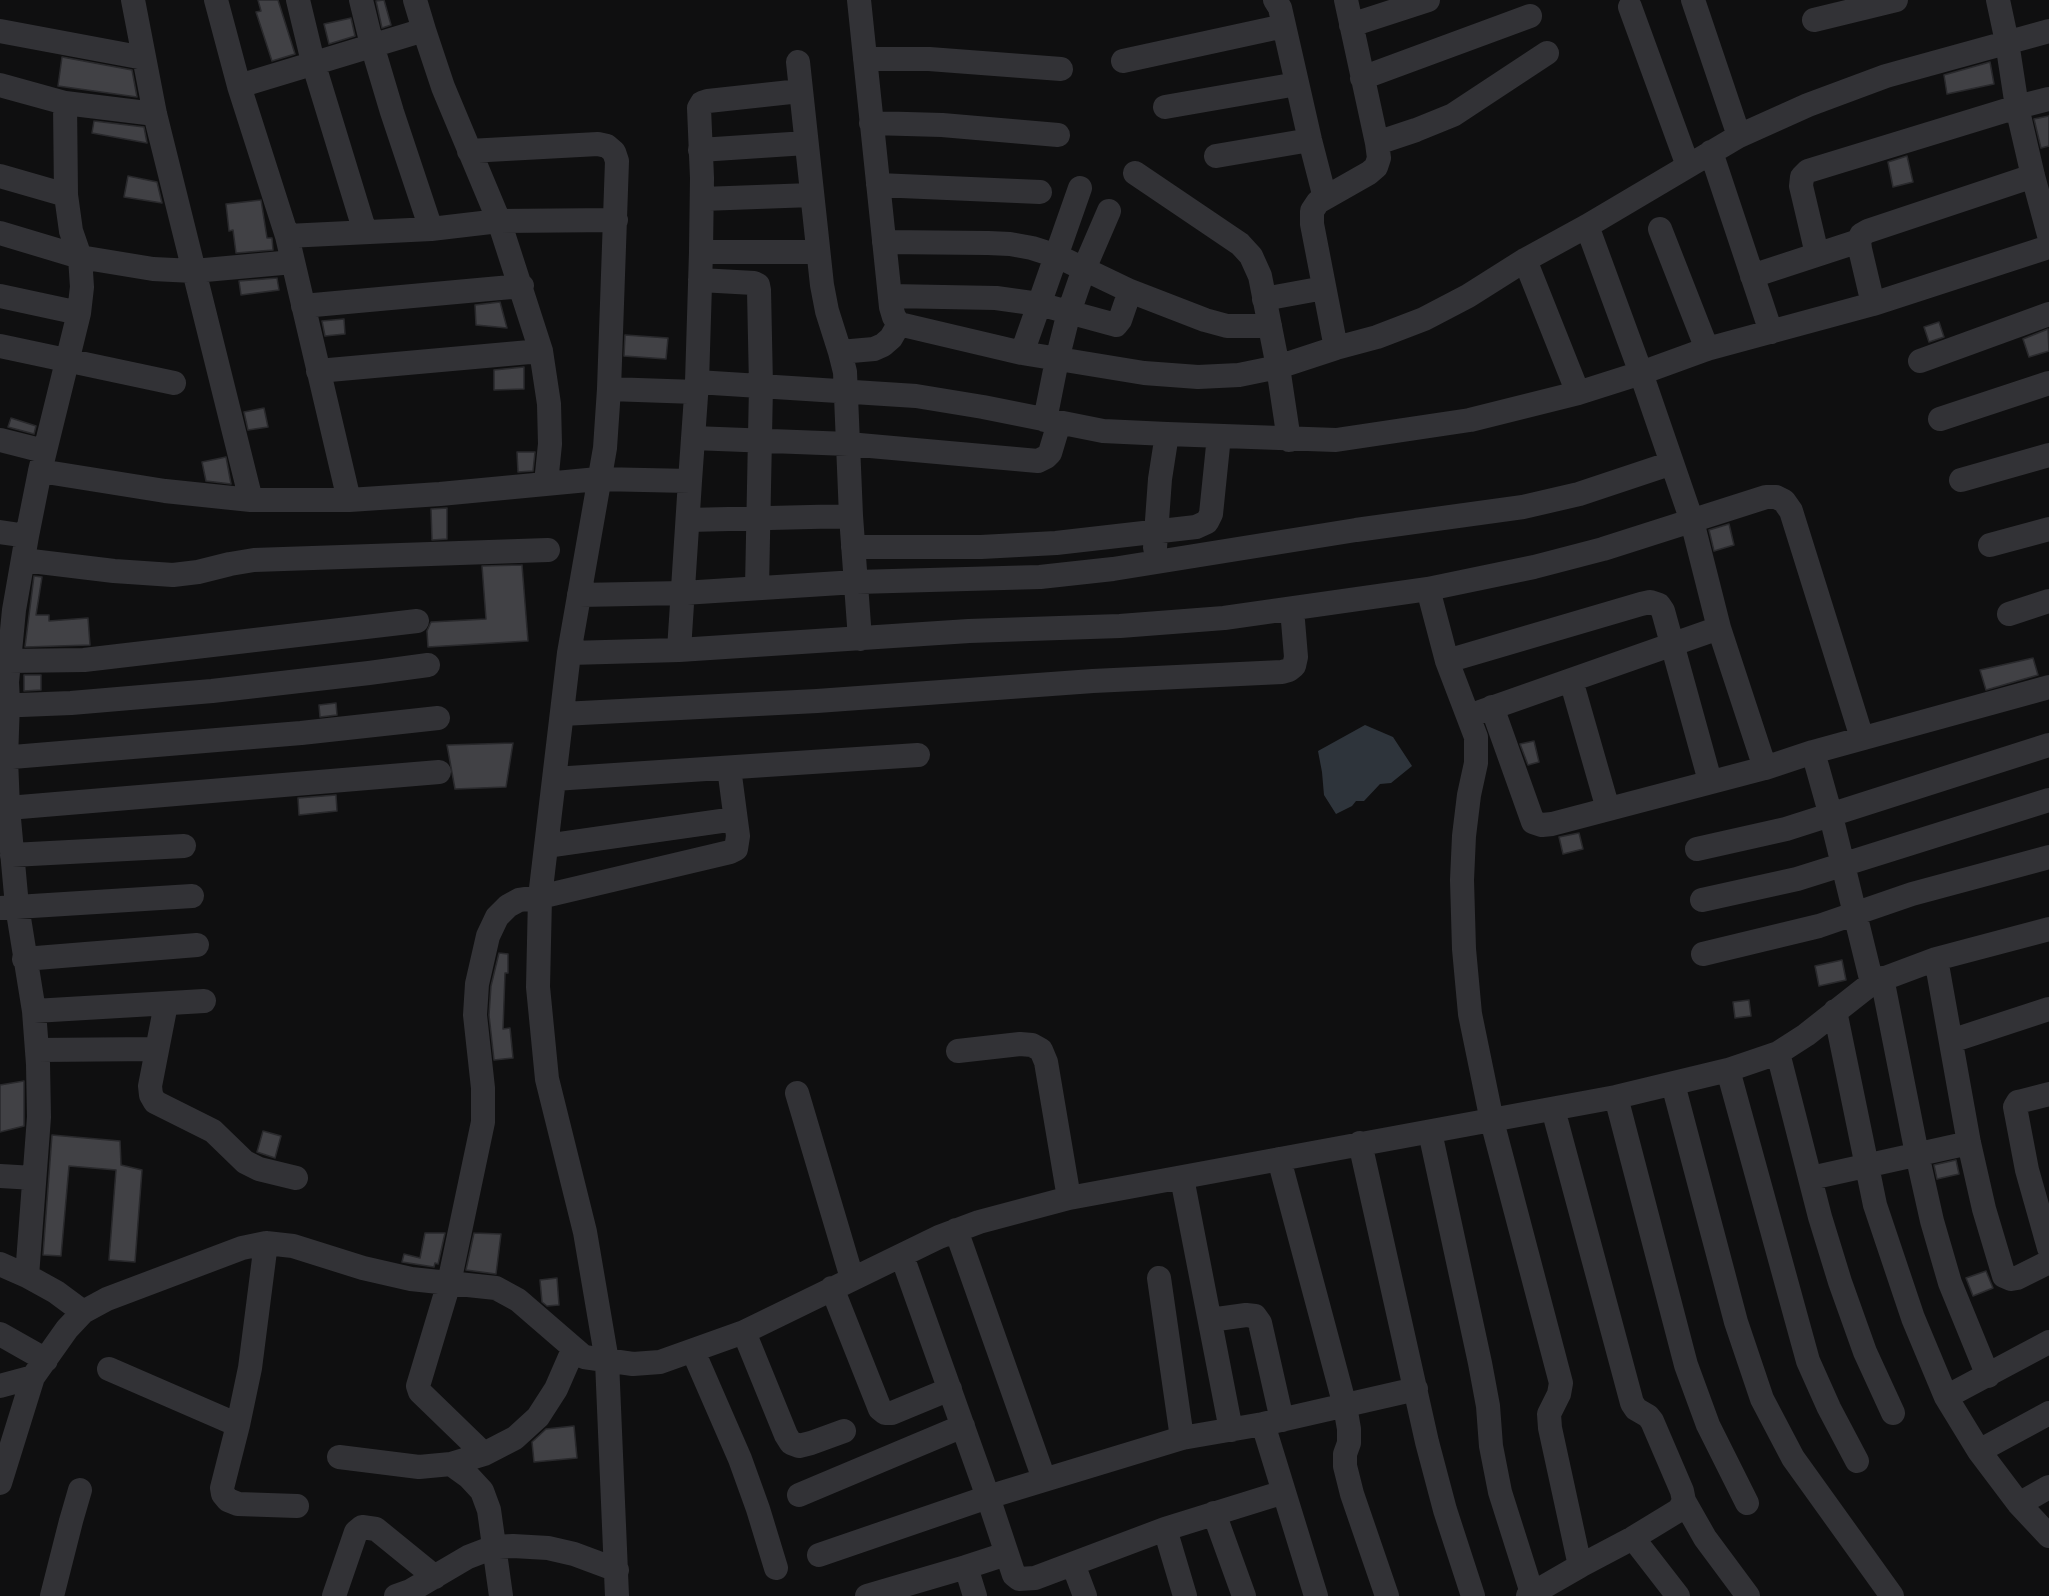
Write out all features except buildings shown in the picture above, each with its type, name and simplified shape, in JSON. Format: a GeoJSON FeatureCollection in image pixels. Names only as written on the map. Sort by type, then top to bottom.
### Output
{"type":"FeatureCollection","features":[{"type":"Feature","properties":{"kind":"street"},"geometry":{"type":"LineString","coordinates":[[133,0],[155,114],[251,500]]}},
{"type":"Feature","properties":{"kind":"street"},"geometry":{"type":"LineString","coordinates":[[216,0],[239,86],[287,236],[349,500]]}},
{"type":"Feature","properties":{"kind":"street"},"geometry":{"type":"LineString","coordinates":[[298,0],[313,62],[365,232]]}},
{"type":"Feature","properties":{"kind":"street"},"geometry":{"type":"LineString","coordinates":[[361,0],[372,45],[431,229]]}},
{"type":"Feature","properties":{"kind":"street"},"geometry":{"type":"LineString","coordinates":[[415,0],[443,87],[499,221],[522,286],[541,351],[549,404],[550,444],[569,481],[579,595],[569,653],[546,846],[530,898],[547,1079],[585,1232],[590,1357],[617,1570],[617,1596]]}},
{"type":"Feature","properties":{"kind":"street"},"geometry":{"type":"LineString","coordinates":[[859,0],[890,296],[894,316],[899,324],[1057,360],[1144,374],[1198,377],[1239,375],[1278,367],[1377,337],[1424,319],[1468,296],[1739,136],[1808,105],[1886,76],[2049,31]]}},
{"type":"Feature","properties":{"kind":"street"},"geometry":{"type":"LineString","coordinates":[[1275,0],[1280,8],[1325,198]]}},
{"type":"Feature","properties":{"kind":"street"},"geometry":{"type":"LineString","coordinates":[[1336,348],[1312,224],[1312,211],[1318,202],[1369,173],[1376,167],[1378,158],[1377,143],[1346,0]]}},
{"type":"Feature","properties":{"kind":"street"},"geometry":{"type":"LineString","coordinates":[[1351,25],[1428,0]]}},
{"type":"Feature","properties":{"kind":"street"},"geometry":{"type":"LineString","coordinates":[[1694,0],[1739,136]]}},
{"type":"Feature","properties":{"kind":"street"},"geometry":{"type":"LineString","coordinates":[[1814,20],[1896,0]]}},
{"type":"Feature","properties":{"kind":"street"},"geometry":{"type":"LineString","coordinates":[[1998,0],[2017,107],[2049,235]]}},
{"type":"Feature","properties":{"kind":"street"},"geometry":{"type":"LineString","coordinates":[[1630,7],[1688,166]]}},
{"type":"Feature","properties":{"kind":"street"},"geometry":{"type":"LineString","coordinates":[[1362,78],[1530,16]]}},
{"type":"Feature","properties":{"kind":"street"},"geometry":{"type":"LineString","coordinates":[[1123,61],[1284,26]]}},
{"type":"Feature","properties":{"kind":"street"},"geometry":{"type":"LineString","coordinates":[[239,86],[423,30]]}},
{"type":"Feature","properties":{"kind":"street"},"geometry":{"type":"LineString","coordinates":[[0,31],[144,58]]}},
{"type":"Feature","properties":{"kind":"street"},"geometry":{"type":"LineString","coordinates":[[1377,143],[1453,115],[1548,53]]}},
{"type":"Feature","properties":{"kind":"street"},"geometry":{"type":"LineString","coordinates":[[865,59],[929,59],[1061,69]]}},
{"type":"Feature","properties":{"kind":"street"},"geometry":{"type":"LineString","coordinates":[[798,62],[818,252],[827,311],[840,352],[846,391],[851,516],[860,639]]}},
{"type":"Feature","properties":{"kind":"street"},"geometry":{"type":"LineString","coordinates":[[1165,107],[1297,84]]}},
{"type":"Feature","properties":{"kind":"street"},"geometry":{"type":"LineString","coordinates":[[0,85],[65,103],[155,114]]}},
{"type":"Feature","properties":{"kind":"street"},"geometry":{"type":"LineString","coordinates":[[679,650],[696,387],[700,280],[702,199],[699,108],[702,103],[708,101],[800,91]]}},
{"type":"Feature","properties":{"kind":"street"},"geometry":{"type":"LineString","coordinates":[[1817,254],[1801,186],[1802,177],[1808,171],[2049,99]]}},
{"type":"Feature","properties":{"kind":"street"},"geometry":{"type":"LineString","coordinates":[[27,1276],[39,1117],[37,1050],[34,1011],[15,949],[8,907],[12,855],[3,759],[4,701],[27,536],[42,461],[79,313],[82,287],[80,257],[71,231],[66,195],[65,103]]}},
{"type":"Feature","properties":{"kind":"street"},"geometry":{"type":"LineString","coordinates":[[872,123],[942,125],[1058,135]]}},
{"type":"Feature","properties":{"kind":"street"},"geometry":{"type":"LineString","coordinates":[[1216,156],[1310,140]]}},
{"type":"Feature","properties":{"kind":"street"},"geometry":{"type":"LineString","coordinates":[[700,150],[806,143]]}},
{"type":"Feature","properties":{"kind":"street"},"geometry":{"type":"LineString","coordinates":[[469,152],[597,144],[607,146],[614,152],[617,161],[605,448],[569,481]]}},
{"type":"Feature","properties":{"kind":"street"},"geometry":{"type":"LineString","coordinates":[[1711,152],[1771,332]]}},
{"type":"Feature","properties":{"kind":"street"},"geometry":{"type":"LineString","coordinates":[[1135,173],[1240,244],[1251,256],[1260,276],[1278,367],[1289,440]]}},
{"type":"Feature","properties":{"kind":"street"},"geometry":{"type":"LineString","coordinates":[[0,176],[66,195]]}},
{"type":"Feature","properties":{"kind":"street"},"geometry":{"type":"LineString","coordinates":[[1874,304],[1859,241],[1861,236],[1868,231],[2033,176]]}},
{"type":"Feature","properties":{"kind":"street"},"geometry":{"type":"LineString","coordinates":[[878,185],[1040,192]]}},
{"type":"Feature","properties":{"kind":"street"},"geometry":{"type":"LineString","coordinates":[[1022,353],[1080,188]]}},
{"type":"Feature","properties":{"kind":"street"},"geometry":{"type":"LineString","coordinates":[[702,199],[812,195]]}},
{"type":"Feature","properties":{"kind":"street"},"geometry":{"type":"LineString","coordinates":[[693,438],[848,444],[1038,461],[1046,458],[1050,453],[1057,360],[1069,312],[1084,269],[1109,211]]}},
{"type":"Feature","properties":{"kind":"street"},"geometry":{"type":"LineString","coordinates":[[287,236],[431,229],[499,221],[616,220]]}},
{"type":"Feature","properties":{"kind":"street"},"geometry":{"type":"LineString","coordinates":[[1587,226],[1692,521],[1719,628],[1765,768]]}},
{"type":"Feature","properties":{"kind":"street"},"geometry":{"type":"LineString","coordinates":[[1660,229],[1707,349]]}},
{"type":"Feature","properties":{"kind":"street"},"geometry":{"type":"LineString","coordinates":[[0,233],[80,257],[153,269],[194,271],[293,262]]}},
{"type":"Feature","properties":{"kind":"street"},"geometry":{"type":"LineString","coordinates":[[1752,276],[1859,241]]}},
{"type":"Feature","properties":{"kind":"street"},"geometry":{"type":"LineString","coordinates":[[884,242],[1010,244],[1032,248],[1057,256],[1130,291],[1205,320],[1227,326],[1270,326]]}},
{"type":"Feature","properties":{"kind":"street"},"geometry":{"type":"LineString","coordinates":[[609,388],[760,386],[916,396],[983,406],[1103,431],[1289,440],[1336,440],[1459,422],[1578,393],[1707,349],[1874,304],[2049,247]]}},
{"type":"Feature","properties":{"kind":"street"},"geometry":{"type":"LineString","coordinates":[[701,252],[818,252]]}},
{"type":"Feature","properties":{"kind":"street"},"geometry":{"type":"LineString","coordinates":[[1526,260],[1578,393]]}},
{"type":"Feature","properties":{"kind":"street"},"geometry":{"type":"LineString","coordinates":[[700,280],[754,283],[758,285],[759,290],[757,588]]}},
{"type":"Feature","properties":{"kind":"street"},"geometry":{"type":"LineString","coordinates":[[303,306],[522,286]]}},
{"type":"Feature","properties":{"kind":"street"},"geometry":{"type":"LineString","coordinates":[[1264,298],[1324,288]]}},
{"type":"Feature","properties":{"kind":"street"},"geometry":{"type":"LineString","coordinates":[[890,296],[996,298],[1040,304],[1116,325],[1130,291]]}},
{"type":"Feature","properties":{"kind":"street"},"geometry":{"type":"LineString","coordinates":[[0,296],[79,313]]}},
{"type":"Feature","properties":{"kind":"street"},"geometry":{"type":"LineString","coordinates":[[1920,361],[2049,314]]}},
{"type":"Feature","properties":{"kind":"street"},"geometry":{"type":"LineString","coordinates":[[840,352],[874,349],[883,345],[891,338],[899,324]]}},
{"type":"Feature","properties":{"kind":"street"},"geometry":{"type":"LineString","coordinates":[[0,346],[174,383]]}},
{"type":"Feature","properties":{"kind":"street"},"geometry":{"type":"LineString","coordinates":[[318,371],[541,351]]}},
{"type":"Feature","properties":{"kind":"street"},"geometry":{"type":"LineString","coordinates":[[1940,419],[2049,383]]}},
{"type":"Feature","properties":{"kind":"street"},"geometry":{"type":"LineString","coordinates":[[1154,563],[1160,479],[1167,434]]}},
{"type":"Feature","properties":{"kind":"street"},"geometry":{"type":"LineString","coordinates":[[853,547],[1056,543],[1196,527],[1207,522],[1211,514],[1219,436]]}},
{"type":"Feature","properties":{"kind":"street"},"geometry":{"type":"LineString","coordinates":[[0,440],[42,461],[165,491],[251,500],[349,500],[440,494],[569,481],[690,481]]}},
{"type":"Feature","properties":{"kind":"street"},"geometry":{"type":"LineString","coordinates":[[1961,480],[2049,455]]}},
{"type":"Feature","properties":{"kind":"street"},"geometry":{"type":"LineString","coordinates":[[579,595],[683,593],[856,582],[1040,577],[1154,563],[1356,530],[1523,507],[1579,494],[1672,463]]}},
{"type":"Feature","properties":{"kind":"street"},"geometry":{"type":"LineString","coordinates":[[569,653],[679,650],[969,631],[1132,625],[1224,618],[1428,589],[1534,567],[1603,549],[1766,498],[1776,497],[1784,501],[1791,511],[1862,738]]}},
{"type":"Feature","properties":{"kind":"street"},"geometry":{"type":"LineString","coordinates":[[688,520],[851,516]]}},
{"type":"Feature","properties":{"kind":"street"},"geometry":{"type":"LineString","coordinates":[[1990,544],[2049,529]]}},
{"type":"Feature","properties":{"kind":"street"},"geometry":{"type":"LineString","coordinates":[[0,532],[27,536]]}},
{"type":"Feature","properties":{"kind":"street"},"geometry":{"type":"LineString","coordinates":[[23,560],[114,571],[173,575],[198,573],[254,560],[548,550]]}},
{"type":"Feature","properties":{"kind":"street"},"geometry":{"type":"LineString","coordinates":[[1428,589],[1448,661],[1476,737],[1476,763],[1468,795],[1462,880],[1464,949],[1470,1014],[1492,1121],[1561,1383],[1550,1414],[1550,1428],[1580,1566]]}},
{"type":"Feature","properties":{"kind":"street"},"geometry":{"type":"LineString","coordinates":[[2008,614],[2049,601]]}},
{"type":"Feature","properties":{"kind":"street"},"geometry":{"type":"LineString","coordinates":[[1448,661],[1650,602],[1659,605],[1663,611],[1710,781]]}},
{"type":"Feature","properties":{"kind":"street"},"geometry":{"type":"LineString","coordinates":[[562,714],[817,701],[1093,681],[1282,672],[1294,666],[1296,657],[1292,609]]}},
{"type":"Feature","properties":{"kind":"street"},"geometry":{"type":"LineString","coordinates":[[8,661],[84,660],[417,621]]}},
{"type":"Feature","properties":{"kind":"street"},"geometry":{"type":"LineString","coordinates":[[1469,715],[1719,628]]}},
{"type":"Feature","properties":{"kind":"street"},"geometry":{"type":"LineString","coordinates":[[4,701],[40,705],[95,701],[347,676],[428,665]]}},
{"type":"Feature","properties":{"kind":"street"},"geometry":{"type":"LineString","coordinates":[[1571,680],[1608,809]]}},
{"type":"Feature","properties":{"kind":"street"},"geometry":{"type":"LineString","coordinates":[[1492,707],[1533,822],[1542,825],[1765,768],[1862,738],[2049,687]]}},
{"type":"Feature","properties":{"kind":"street"},"geometry":{"type":"LineString","coordinates":[[3,759],[301,733],[438,718]]}},
{"type":"Feature","properties":{"kind":"street"},"geometry":{"type":"LineString","coordinates":[[1697,849],[1786,829],[1831,816],[2049,745]]}},
{"type":"Feature","properties":{"kind":"street"},"geometry":{"type":"LineString","coordinates":[[1813,752],[1855,913],[1877,980],[1932,1221],[1950,1283],[1988,1376]]}},
{"type":"Feature","properties":{"kind":"street"},"geometry":{"type":"LineString","coordinates":[[554,779],[918,755]]}},
{"type":"Feature","properties":{"kind":"street"},"geometry":{"type":"LineString","coordinates":[[484,1454],[420,1392],[418,1386],[448,1284],[483,1122],[483,1088],[476,1015],[477,984],[488,936],[497,917],[530,898],[736,849],[738,843],[729,768]]}},
{"type":"Feature","properties":{"kind":"street"},"geometry":{"type":"LineString","coordinates":[[8,808],[439,772]]}},
{"type":"Feature","properties":{"kind":"street"},"geometry":{"type":"LineString","coordinates":[[1702,900],[1757,890],[1843,866],[2049,800]]}},
{"type":"Feature","properties":{"kind":"street"},"geometry":{"type":"LineString","coordinates":[[546,846],[735,819]]}},
{"type":"Feature","properties":{"kind":"street"},"geometry":{"type":"LineString","coordinates":[[12,855],[184,846]]}},
{"type":"Feature","properties":{"kind":"street"},"geometry":{"type":"LineString","coordinates":[[1703,954],[1789,934],[1912,894],[2049,856]]}},
{"type":"Feature","properties":{"kind":"street"},"geometry":{"type":"LineString","coordinates":[[8,907],[192,896]]}},
{"type":"Feature","properties":{"kind":"street"},"geometry":{"type":"LineString","coordinates":[[0,1483],[39,1369],[67,1329],[83,1312],[107,1299],[242,1248],[266,1243],[293,1246],[363,1268],[411,1279],[496,1288],[518,1300],[590,1357],[633,1364],[660,1362],[744,1332],[842,1283],[978,1222],[1069,1198],[1616,1097],[1728,1070],[1778,1053],[1806,1035],[1877,980],[1936,959],[2049,929]]}},
{"type":"Feature","properties":{"kind":"street"},"geometry":{"type":"LineString","coordinates":[[15,949],[197,945]]}},
{"type":"Feature","properties":{"kind":"street"},"geometry":{"type":"LineString","coordinates":[[1936,959],[1969,1143],[1984,1209],[2004,1276],[2017,1278],[2049,1262]]}},
{"type":"Feature","properties":{"kind":"street"},"geometry":{"type":"LineString","coordinates":[[34,1011],[204,1001]]}},
{"type":"Feature","properties":{"kind":"street"},"geometry":{"type":"LineString","coordinates":[[166,1004],[150,1086],[155,1102],[213,1131],[245,1162],[259,1170],[296,1178]]}},
{"type":"Feature","properties":{"kind":"street"},"geometry":{"type":"LineString","coordinates":[[1951,1041],[2049,1009]]}},
{"type":"Feature","properties":{"kind":"street"},"geometry":{"type":"LineString","coordinates":[[1835,1011],[1875,1205],[1913,1318],[1946,1397],[1979,1451],[2019,1504],[2049,1536]]}},
{"type":"Feature","properties":{"kind":"street"},"geometry":{"type":"LineString","coordinates":[[957,1051],[1020,1044],[1041,1050],[1046,1062],[1069,1198]]}},
{"type":"Feature","properties":{"kind":"street"},"geometry":{"type":"LineString","coordinates":[[37,1050],[157,1049]]}},
{"type":"Feature","properties":{"kind":"street"},"geometry":{"type":"LineString","coordinates":[[1778,1053],[1840,1282],[1865,1352],[1893,1413]]}},
{"type":"Feature","properties":{"kind":"street"},"geometry":{"type":"LineString","coordinates":[[1728,1070],[1808,1361],[1829,1408],[1857,1461]]}},
{"type":"Feature","properties":{"kind":"street"},"geometry":{"type":"LineString","coordinates":[[1673,1084],[1736,1322],[1762,1399],[1793,1458],[1892,1596]]}},
{"type":"Feature","properties":{"kind":"street"},"geometry":{"type":"LineString","coordinates":[[797,1093],[842,1283],[880,1409],[885,1413],[892,1413],[950,1389]]}},
{"type":"Feature","properties":{"kind":"street"},"geometry":{"type":"LineString","coordinates":[[2049,1094],[2018,1102],[2015,1107],[2038,1167],[2049,1248]]}},
{"type":"Feature","properties":{"kind":"street"},"geometry":{"type":"LineString","coordinates":[[1616,1097],[1686,1365],[1708,1425],[1747,1503]]}},
{"type":"Feature","properties":{"kind":"street"},"geometry":{"type":"LineString","coordinates":[[1553,1109],[1632,1403],[1652,1421],[1682,1491],[1684,1501],[1705,1538],[1748,1596]]}},
{"type":"Feature","properties":{"kind":"street"},"geometry":{"type":"LineString","coordinates":[[1430,1132],[1480,1363],[1488,1406],[1491,1446],[1500,1492],[1530,1595],[1679,1510],[1684,1501]]}},
{"type":"Feature","properties":{"kind":"street"},"geometry":{"type":"LineString","coordinates":[[1360,1143],[1427,1442],[1445,1510],[1473,1596]]}},
{"type":"Feature","properties":{"kind":"street"},"geometry":{"type":"LineString","coordinates":[[1810,1178],[1969,1143]]}},
{"type":"Feature","properties":{"kind":"street"},"geometry":{"type":"LineString","coordinates":[[1279,1159],[1345,1406],[1349,1429],[1345,1454],[1352,1494],[1387,1596]]}},
{"type":"Feature","properties":{"kind":"street"},"geometry":{"type":"LineString","coordinates":[[0,1176],[34,1178]]}},
{"type":"Feature","properties":{"kind":"street"},"geometry":{"type":"LineString","coordinates":[[1182,1178],[1231,1430]]}},
{"type":"Feature","properties":{"kind":"street"},"geometry":{"type":"LineString","coordinates":[[957,1230],[1044,1479]]}},
{"type":"Feature","properties":{"kind":"street"},"geometry":{"type":"LineString","coordinates":[[266,1243],[255,1336],[238,1425],[222,1488],[228,1500],[238,1504],[297,1506]]}},
{"type":"Feature","properties":{"kind":"street"},"geometry":{"type":"LineString","coordinates":[[902,1256],[1006,1554],[1014,1575],[1019,1579],[1038,1587],[1073,1564],[1165,1529],[1284,1492]]}},
{"type":"Feature","properties":{"kind":"street"},"geometry":{"type":"LineString","coordinates":[[0,1264],[56,1292],[83,1312]]}},
{"type":"Feature","properties":{"kind":"street"},"geometry":{"type":"LineString","coordinates":[[1159,1278],[1182,1438]]}},
{"type":"Feature","properties":{"kind":"street"},"geometry":{"type":"LineString","coordinates":[[1210,1320],[1246,1315],[1255,1316],[1260,1323],[1284,1492],[1316,1596]]}},
{"type":"Feature","properties":{"kind":"street"},"geometry":{"type":"LineString","coordinates":[[744,1332],[790,1443],[799,1446],[844,1431]]}},
{"type":"Feature","properties":{"kind":"street"},"geometry":{"type":"LineString","coordinates":[[0,1334],[39,1369]]}},
{"type":"Feature","properties":{"kind":"street"},"geometry":{"type":"LineString","coordinates":[[1946,1397],[2049,1342]]}},
{"type":"Feature","properties":{"kind":"street"},"geometry":{"type":"LineString","coordinates":[[693,1351],[740,1459],[776,1568]]}},
{"type":"Feature","properties":{"kind":"street"},"geometry":{"type":"LineString","coordinates":[[339,1457],[419,1467],[451,1464],[484,1454],[515,1437],[538,1417],[556,1389],[590,1357]]}},
{"type":"Feature","properties":{"kind":"street"},"geometry":{"type":"LineString","coordinates":[[0,1386],[39,1369]]}},
{"type":"Feature","properties":{"kind":"street"},"geometry":{"type":"LineString","coordinates":[[109,1369],[238,1425]]}},
{"type":"Feature","properties":{"kind":"street"},"geometry":{"type":"LineString","coordinates":[[819,1555],[988,1497],[1182,1438],[1273,1422],[1416,1389]]}},
{"type":"Feature","properties":{"kind":"street"},"geometry":{"type":"LineString","coordinates":[[1979,1451],[2049,1413]]}},
{"type":"Feature","properties":{"kind":"street"},"geometry":{"type":"LineString","coordinates":[[800,1495],[963,1426]]}},
{"type":"Feature","properties":{"kind":"street"},"geometry":{"type":"LineString","coordinates":[[451,1464],[470,1478],[482,1491],[489,1510],[501,1596]]}},
{"type":"Feature","properties":{"kind":"street"},"geometry":{"type":"LineString","coordinates":[[2019,1504],[2049,1487]]}},
{"type":"Feature","properties":{"kind":"street"},"geometry":{"type":"LineString","coordinates":[[52,1596],[81,1490]]}},
{"type":"Feature","properties":{"kind":"street"},"geometry":{"type":"LineString","coordinates":[[1214,1513],[1244,1596]]}},
{"type":"Feature","properties":{"kind":"street"},"geometry":{"type":"LineString","coordinates":[[334,1596],[356,1532],[362,1527],[376,1529],[435,1577]]}},
{"type":"Feature","properties":{"kind":"street"},"geometry":{"type":"LineString","coordinates":[[1165,1529],[1185,1596]]}},
{"type":"Feature","properties":{"kind":"street"},"geometry":{"type":"LineString","coordinates":[[1633,1538],[1675,1595]]}},
{"type":"Feature","properties":{"kind":"street"},"geometry":{"type":"LineString","coordinates":[[396,1596],[410,1591],[468,1557],[494,1547],[548,1548],[574,1554],[617,1570]]}},
{"type":"Feature","properties":{"kind":"street"},"geometry":{"type":"LineString","coordinates":[[867,1596],[1006,1554]]}},
{"type":"Feature","properties":{"kind":"street"},"geometry":{"type":"LineString","coordinates":[[1073,1564],[1084,1596]]}},
{"type":"Feature","properties":{"kind":"street"},"geometry":{"type":"LineString","coordinates":[[966,1567],[975,1596]]}},
{"type":"Feature","properties":{"kind":"shaded area"},"geometry":{"type":"Polygon","coordinates":[[[1365,725],[1393,737],[1412,766],[1391,783],[1380,784],[1364,801],[1356,801],[1352,806],[1336,814],[1324,795],[1318,751],[1365,725]]]}}]}
